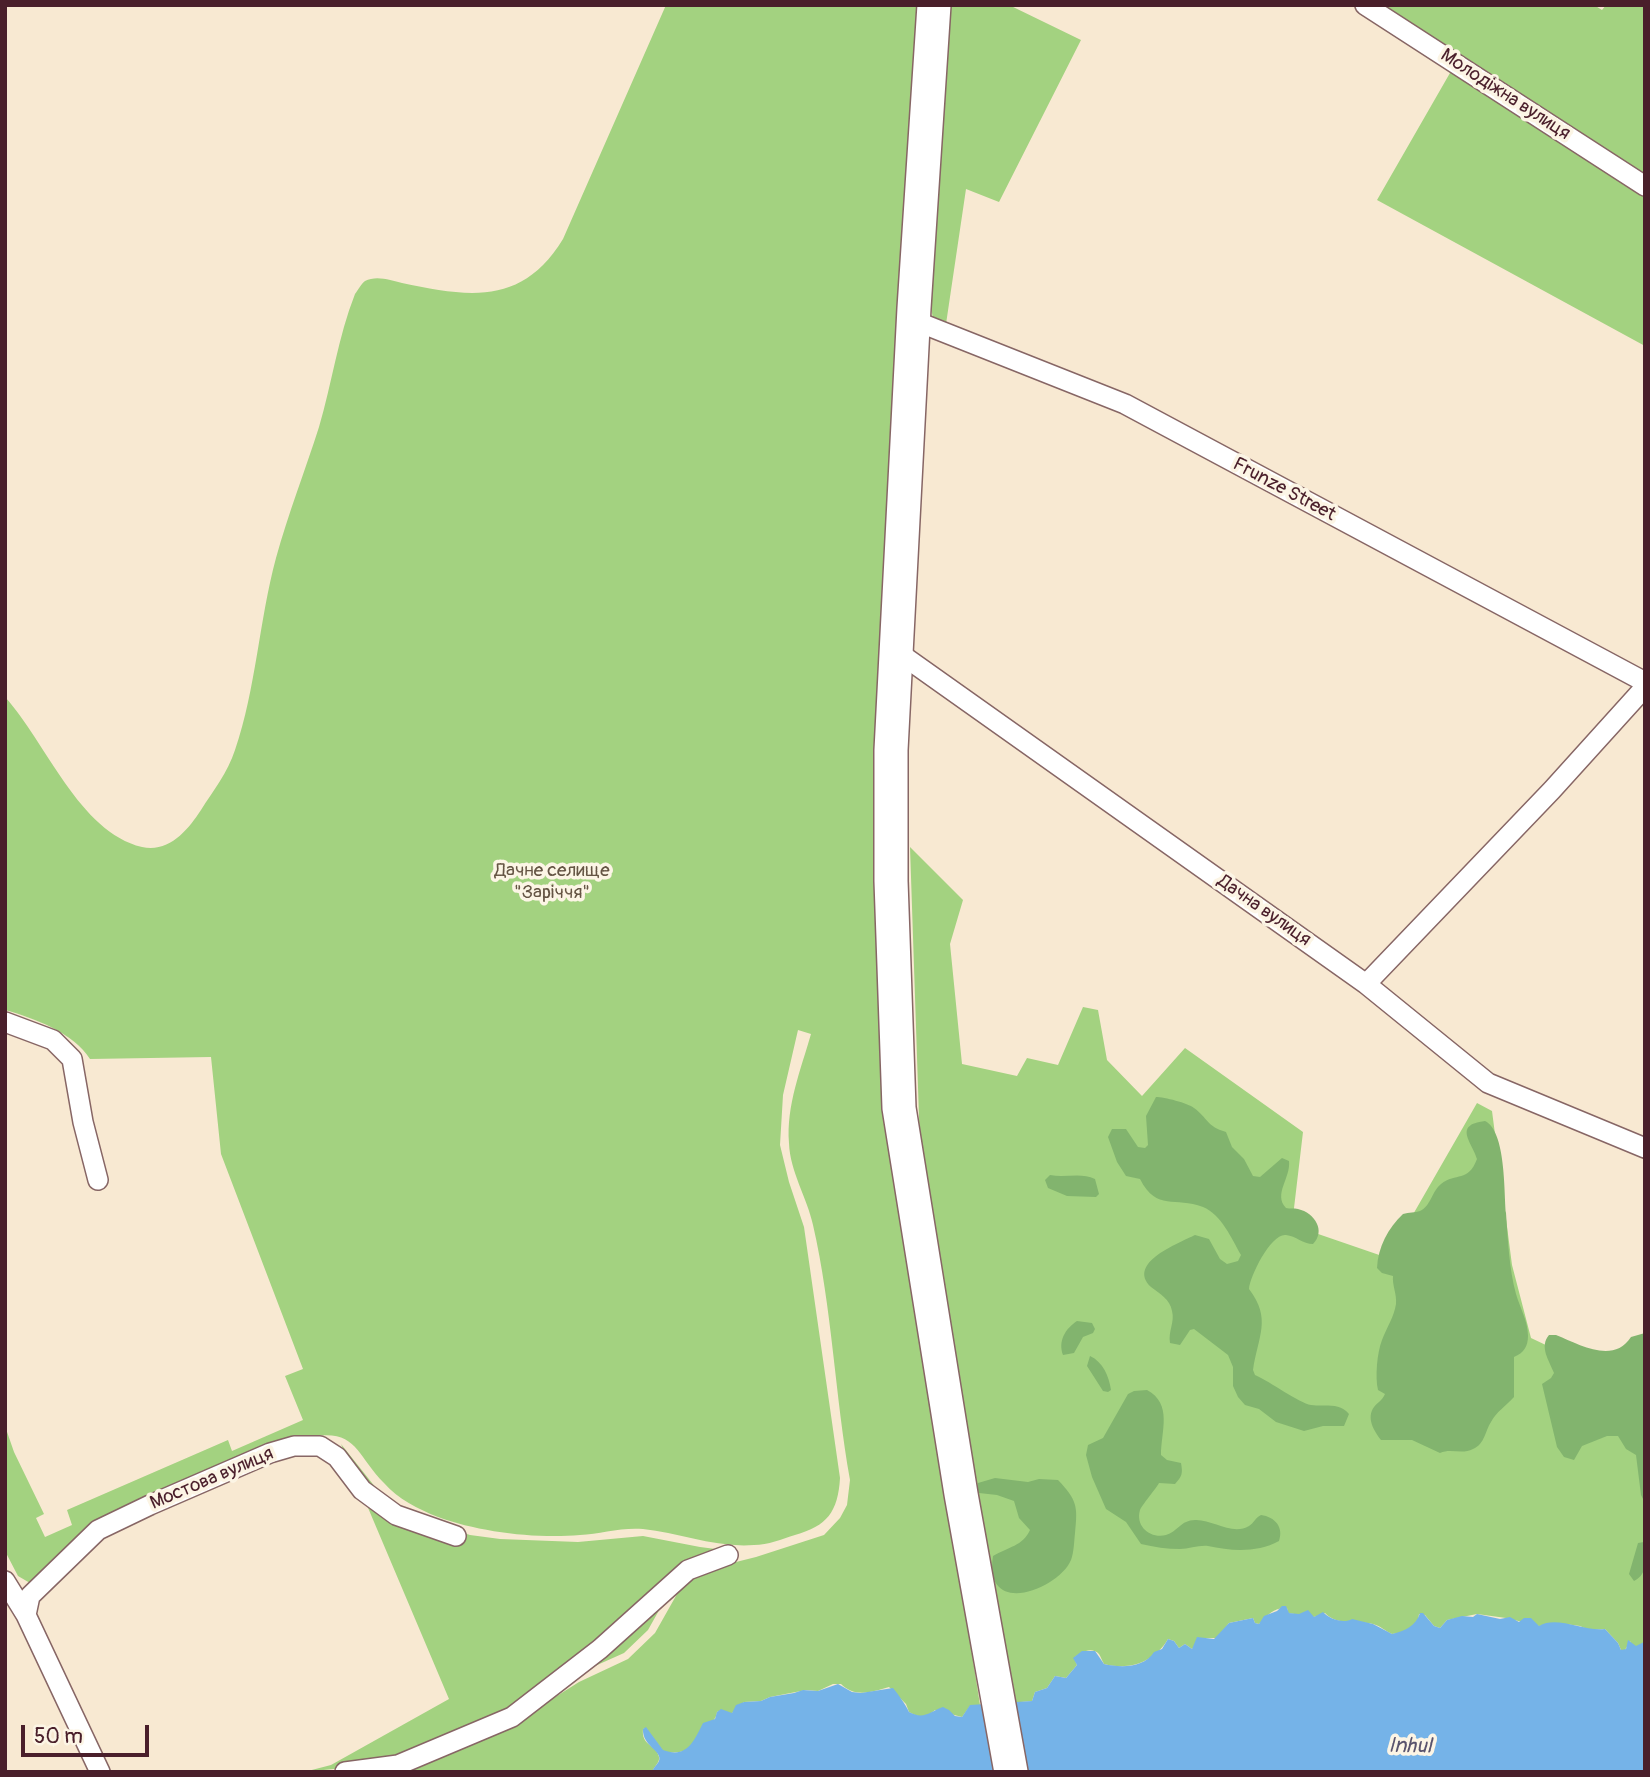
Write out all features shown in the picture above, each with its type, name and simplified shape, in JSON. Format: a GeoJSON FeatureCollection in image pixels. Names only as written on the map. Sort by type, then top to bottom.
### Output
{"type":"FeatureCollection","features":[{"type":"Feature","properties":{"kind":"highway"},"geometry":{"type":"LineString","coordinates":[[934,5],[913,320],[891,750],[891,881],[899,1108],[980,1602],[1011,1772]]}},
{"type":"Feature","properties":{"kind":"street","name":"Молодіжна вулиця"},"geometry":{"type":"LineString","coordinates":[[1365,5],[1645,186]]}},
{"type":"Feature","properties":{"kind":"street","name":"Frunze Street"},"geometry":{"type":"LineString","coordinates":[[913,320],[1125,404],[1645,685]]}},
{"type":"Feature","properties":{"kind":"street","name":"Дачна вулиця"},"geometry":{"type":"LineString","coordinates":[[895,649],[1366,984],[1488,1083],[1645,1148]]}},
{"type":"Feature","properties":{"kind":"street"},"geometry":{"type":"LineString","coordinates":[[1366,984],[1552,790],[1645,685]]}},
{"type":"Feature","properties":{"kind":"street"},"geometry":{"type":"LineString","coordinates":[[5,1022],[52,1040],[72,1059],[83,1122],[99,1180]]}},
{"type":"Feature","properties":{"kind":"street","name":"Мостова вулиця"},"geometry":{"type":"LineString","coordinates":[[26,1615],[30,1596],[98,1530],[162,1500],[294,1446],[320,1446],[337,1457],[362,1490],[396,1515],[456,1536]]}},
{"type":"Feature","properties":{"kind":"street"},"geometry":{"type":"LineString","coordinates":[[345,1772],[398,1765],[512,1717],[600,1649],[688,1570],[728,1555]]}},
{"type":"Feature","properties":{"kind":"street"},"geometry":{"type":"LineString","coordinates":[[5,1581],[26,1615],[100,1772]]}},
{"type":"Feature","properties":{"kind":"green space","name":"Дачне селище \"Заріччя\""},"geometry":{"type":"Polygon","coordinates":[[[666,5],[926,5],[886,667],[911,1261],[980,1705],[970,1706],[962,1717],[935,1710],[929,1715],[919,1716],[909,1712],[906,1704],[889,1687],[858,1692],[841,1684],[833,1684],[818,1691],[806,1690],[761,1701],[744,1702],[732,1713],[719,1711],[699,1733],[696,1742],[680,1752],[663,1751],[646,1728],[643,1729],[644,1739],[659,1757],[652,1772],[368,1772],[522,1718],[579,1682],[628,1659],[655,1633],[681,1587],[688,1581],[716,1567],[824,1535],[840,1518],[847,1505],[850,1480],[829,1320],[813,1225],[792,1164],[789,1143],[792,1101],[811,1034],[798,1030],[783,1095],[780,1145],[804,1227],[840,1478],[837,1500],[823,1522],[806,1531],[770,1543],[754,1545],[712,1542],[643,1529],[563,1536],[489,1530],[438,1517],[409,1503],[384,1483],[347,1440],[326,1435],[310,1437],[147,1505],[30,1583],[18,1576],[5,1551],[5,1426],[14,1452],[44,1514],[36,1518],[45,1537],[72,1525],[67,1510],[228,1440],[232,1451],[303,1420],[285,1376],[303,1369],[221,1154],[211,1057],[90,1059],[64,1034],[28,1017],[5,1010],[5,697],[65,783],[100,824],[120,838],[152,848],[169,843],[184,832],[220,781],[235,750],[248,703],[276,558],[319,427],[355,294],[365,281],[379,278],[450,291],[492,291],[512,286],[530,276],[547,261],[563,239],[666,5]]]}},
{"type":"Feature","properties":{"kind":"green space"},"geometry":{"type":"Polygon","coordinates":[[[950,5],[1009,5],[1081,40],[999,202],[966,189],[946,324],[933,319],[931,307],[950,5]]]}},
{"type":"Feature","properties":{"kind":"green space"},"geometry":{"type":"Polygon","coordinates":[[[1378,5],[1594,5],[1602,10],[1606,5],[1645,5],[1645,177],[1378,5]]]}},
{"type":"Feature","properties":{"kind":"green space"},"geometry":{"type":"Polygon","coordinates":[[[1454,66],[1645,188],[1645,346],[1377,200],[1454,66]]]}},
{"type":"Feature","properties":{"kind":"green space"},"geometry":{"type":"Polygon","coordinates":[[[910,847],[963,900],[950,944],[962,1064],[1017,1076],[1027,1058],[1058,1065],[1083,1007],[1098,1010],[1107,1060],[1142,1096],[1185,1048],[1303,1132],[1292,1225],[1388,1258],[1477,1103],[1492,1111],[1512,1265],[1531,1338],[1645,1392],[1645,1642],[1632,1646],[1630,1641],[1625,1650],[1621,1650],[1605,1629],[1589,1630],[1565,1624],[1539,1626],[1477,1614],[1447,1620],[1440,1628],[1434,1626],[1425,1615],[1419,1614],[1418,1621],[1405,1632],[1392,1634],[1373,1624],[1335,1620],[1325,1613],[1314,1617],[1288,1613],[1287,1608],[1283,1608],[1272,1612],[1259,1624],[1255,1623],[1253,1618],[1229,1623],[1217,1638],[1201,1638],[1192,1649],[1185,1644],[1179,1648],[1174,1641],[1168,1639],[1156,1653],[1133,1665],[1104,1664],[1099,1654],[1093,1650],[1086,1651],[1074,1658],[1077,1665],[1066,1678],[1055,1676],[1047,1688],[1035,1692],[1032,1701],[1010,1703],[920,1147],[910,847]]]}},
{"type":"Feature","properties":{"kind":"green space"},"geometry":{"type":"Polygon","coordinates":[[[1156,1097],[1191,1106],[1219,1130],[1226,1132],[1232,1147],[1244,1159],[1253,1176],[1260,1177],[1282,1158],[1289,1161],[1282,1203],[1286,1208],[1304,1211],[1314,1218],[1319,1234],[1313,1244],[1286,1235],[1280,1236],[1268,1248],[1257,1266],[1249,1289],[1260,1310],[1262,1328],[1253,1370],[1255,1375],[1306,1403],[1336,1406],[1345,1410],[1349,1414],[1344,1426],[1323,1426],[1304,1431],[1276,1422],[1259,1409],[1245,1405],[1233,1386],[1233,1367],[1228,1355],[1194,1329],[1190,1330],[1180,1345],[1170,1343],[1172,1311],[1167,1300],[1151,1287],[1145,1278],[1145,1270],[1150,1262],[1167,1249],[1195,1235],[1209,1239],[1220,1259],[1227,1264],[1238,1261],[1241,1255],[1225,1228],[1209,1210],[1153,1196],[1140,1179],[1126,1176],[1117,1162],[1108,1137],[1112,1129],[1126,1129],[1138,1147],[1145,1148],[1148,1145],[1146,1116],[1156,1097]]]}},
{"type":"Feature","properties":{"kind":"green space"},"geometry":{"type":"Polygon","coordinates":[[[1485,1121],[1492,1127],[1500,1149],[1512,1274],[1528,1330],[1526,1346],[1514,1357],[1514,1397],[1493,1418],[1480,1444],[1469,1451],[1440,1453],[1412,1440],[1381,1440],[1374,1429],[1371,1416],[1374,1407],[1385,1394],[1378,1390],[1378,1358],[1396,1304],[1393,1276],[1382,1273],[1377,1268],[1382,1245],[1388,1232],[1403,1214],[1424,1209],[1441,1184],[1470,1171],[1477,1159],[1467,1131],[1469,1126],[1485,1121]]]}},
{"type":"Feature","properties":{"kind":"green space"},"geometry":{"type":"Polygon","coordinates":[[[1050,1175],[1090,1177],[1095,1179],[1099,1194],[1096,1197],[1067,1196],[1048,1188],[1045,1180],[1050,1175]]]}},
{"type":"Feature","properties":{"kind":"green space"},"geometry":{"type":"Polygon","coordinates":[[[1077,1321],[1092,1323],[1095,1329],[1093,1333],[1083,1337],[1074,1353],[1063,1355],[1061,1345],[1064,1336],[1077,1321]]]}},
{"type":"Feature","properties":{"kind":"green space"},"geometry":{"type":"Polygon","coordinates":[[[1645,1333],[1645,1503],[1641,1495],[1636,1455],[1626,1449],[1618,1436],[1607,1436],[1582,1446],[1574,1460],[1564,1457],[1557,1447],[1542,1384],[1554,1373],[1545,1349],[1549,1335],[1605,1351],[1615,1350],[1631,1337],[1645,1333]]]}},
{"type":"Feature","properties":{"kind":"green space"},"geometry":{"type":"Polygon","coordinates":[[[1090,1356],[1105,1370],[1111,1390],[1108,1392],[1103,1391],[1087,1366],[1090,1356]]]}},
{"type":"Feature","properties":{"kind":"green space"},"geometry":{"type":"Polygon","coordinates":[[[1147,1390],[1155,1396],[1163,1410],[1161,1455],[1167,1460],[1181,1463],[1182,1470],[1181,1477],[1175,1484],[1159,1483],[1141,1508],[1139,1516],[1142,1526],[1150,1533],[1160,1536],[1195,1520],[1242,1529],[1251,1525],[1261,1515],[1277,1524],[1280,1531],[1279,1541],[1262,1548],[1244,1550],[1205,1546],[1180,1549],[1151,1546],[1141,1544],[1126,1522],[1106,1509],[1092,1477],[1086,1455],[1088,1445],[1103,1438],[1128,1394],[1147,1390]]]}},
{"type":"Feature","properties":{"kind":"green space"},"geometry":{"type":"Polygon","coordinates":[[[341,1444],[376,1488],[394,1503],[437,1525],[470,1535],[578,1542],[643,1536],[739,1552],[712,1560],[662,1605],[648,1630],[624,1653],[455,1739],[363,1766],[304,1772],[331,1765],[449,1699],[341,1444]]]}},
{"type":"Feature","properties":{"kind":"green space"},"geometry":{"type":"Polygon","coordinates":[[[995,1478],[1028,1482],[1039,1479],[1058,1480],[1075,1504],[1076,1524],[1071,1560],[1064,1571],[1038,1588],[1010,1593],[999,1587],[993,1575],[993,1556],[1019,1543],[1030,1530],[1019,1518],[1014,1501],[979,1493],[978,1483],[995,1478]]]}},
{"type":"Feature","properties":{"kind":"green space"},"geometry":{"type":"Polygon","coordinates":[[[1644,1542],[1644,1569],[1634,1581],[1629,1574],[1638,1543],[1644,1542]]]}},
{"type":"Feature","properties":{"kind":"water","name":"Inhul"},"geometry":{"type":"Polygon","coordinates":[[[1286,1606],[1289,1613],[1299,1614],[1308,1610],[1314,1617],[1323,1612],[1337,1620],[1352,1619],[1373,1624],[1392,1634],[1409,1627],[1420,1613],[1440,1628],[1447,1620],[1462,1616],[1473,1617],[1477,1614],[1500,1619],[1510,1617],[1519,1622],[1524,1618],[1531,1618],[1539,1626],[1554,1622],[1605,1629],[1621,1650],[1626,1649],[1628,1640],[1636,1646],[1644,1642],[1645,1772],[652,1772],[659,1757],[646,1740],[643,1729],[646,1727],[663,1750],[678,1752],[689,1747],[703,1723],[715,1719],[721,1709],[732,1713],[736,1705],[744,1702],[761,1701],[803,1690],[818,1691],[838,1684],[852,1692],[861,1693],[893,1688],[909,1712],[926,1714],[943,1707],[955,1716],[962,1717],[970,1705],[1032,1701],[1035,1692],[1047,1688],[1055,1676],[1066,1678],[1077,1665],[1073,1658],[1082,1651],[1095,1651],[1104,1664],[1132,1666],[1162,1649],[1168,1639],[1174,1641],[1179,1648],[1185,1644],[1192,1649],[1197,1637],[1214,1639],[1229,1623],[1253,1618],[1255,1623],[1259,1624],[1264,1616],[1286,1606]]]}}]}
